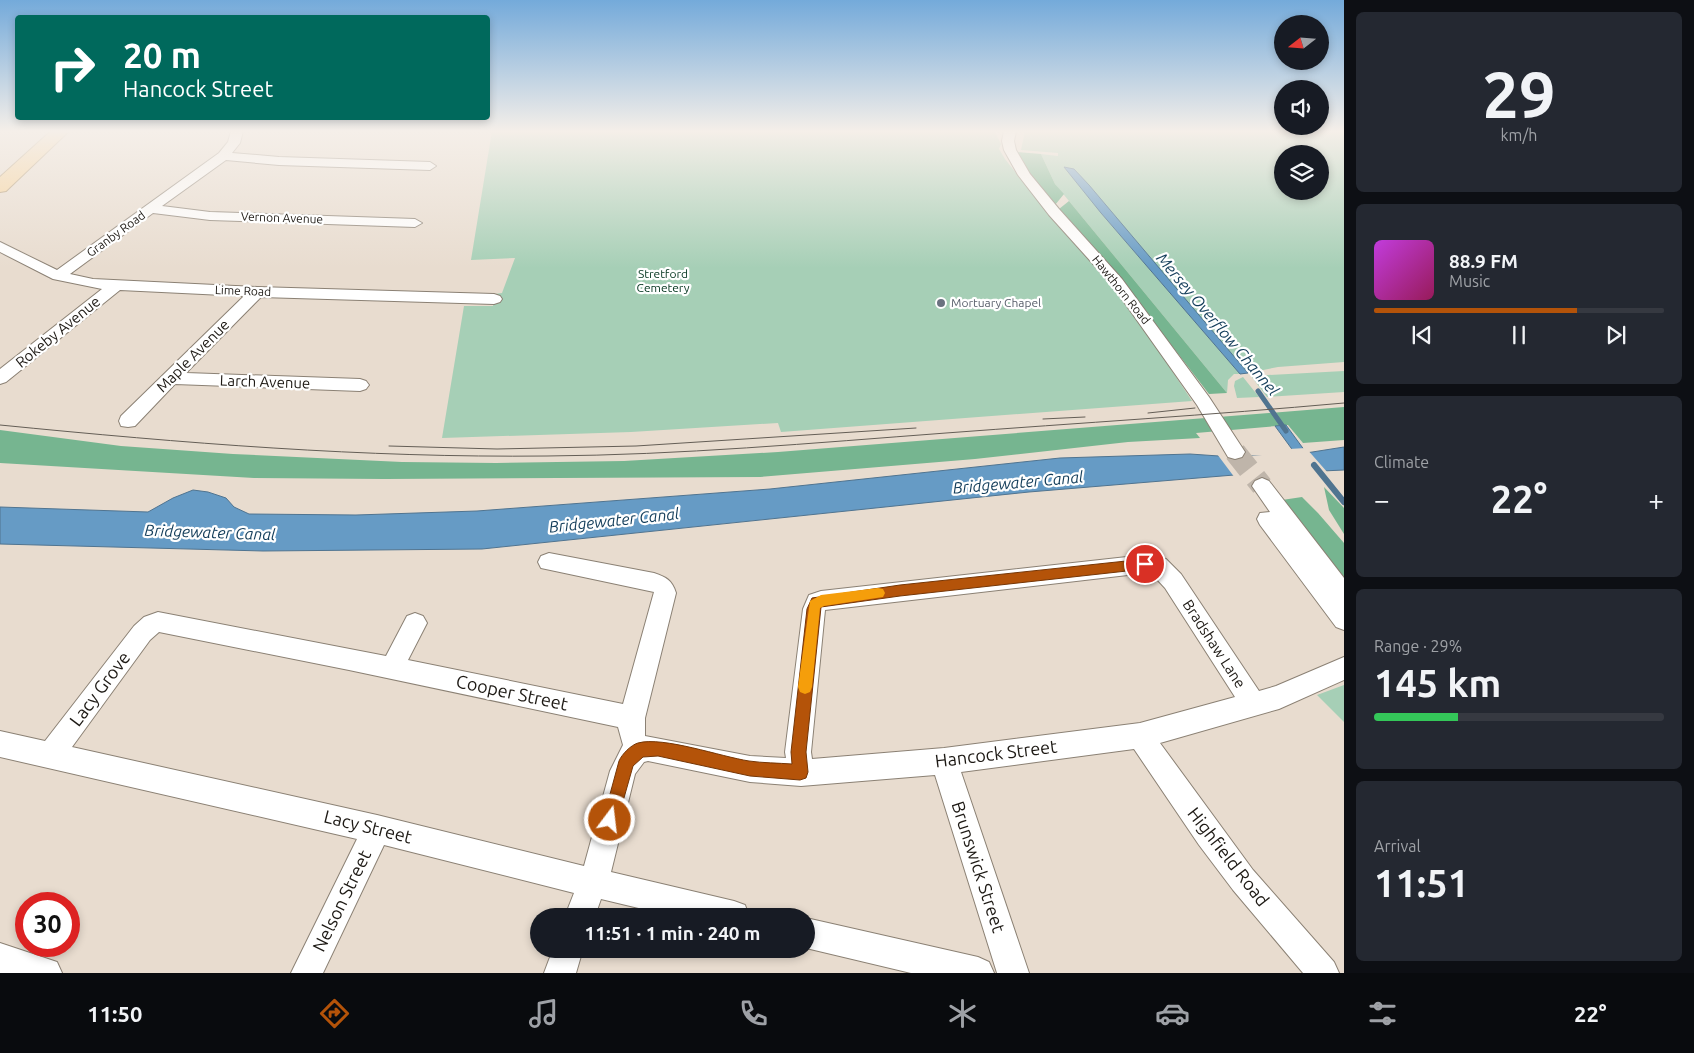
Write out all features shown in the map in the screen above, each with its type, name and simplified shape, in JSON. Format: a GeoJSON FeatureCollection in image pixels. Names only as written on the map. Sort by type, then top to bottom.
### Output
{"type":"FeatureCollection","features":[{"type":"Feature","properties":{"kind":"highway"},"geometry":{"type":"LineString","coordinates":[[0,187],[12,176]]}},
{"type":"Feature","properties":{"kind":"street","name":"Granby Road"},"geometry":{"type":"LineString","coordinates":[[58,276],[195,176]]}},
{"type":"Feature","properties":{"kind":"street","name":"Hawthorn Road"},"geometry":{"type":"LineString","coordinates":[[1025,176],[1123,290],[1203,401],[1235,452]]}},
{"type":"Feature","properties":{"kind":"street","name":"Vernon Avenue"},"geometry":{"type":"LineString","coordinates":[[150,209],[210,216],[415,223]]}},
{"type":"Feature","properties":{"kind":"street","name":"Lime Road"},"geometry":{"type":"LineString","coordinates":[[0,246],[58,276],[78,282],[115,286],[494,299]]}},
{"type":"Feature","properties":{"kind":"street","name":"Rokeby Avenue"},"geometry":{"type":"LineString","coordinates":[[0,378],[115,286]]}},
{"type":"Feature","properties":{"kind":"street","name":"Maple Avenue"},"geometry":{"type":"LineString","coordinates":[[128,421],[257,292]]}},
{"type":"Feature","properties":{"kind":"street","name":"Larch Avenue"},"geometry":{"type":"LineString","coordinates":[[171,378],[360,385]]}},
{"type":"Feature","properties":{"kind":"street"},"geometry":{"type":"LineString","coordinates":[[1262,486],[1344,595]]}},
{"type":"Feature","properties":{"kind":"street"},"geometry":{"type":"LineString","coordinates":[[1266,519],[1344,620]]}},
{"type":"Feature","properties":{"kind":"street"},"geometry":{"type":"LineString","coordinates":[[548,562],[654,582],[662,585],[665,592],[630,729],[632,740],[639,750],[627,761],[623,771],[593,882],[583,908]]}},
{"type":"Feature","properties":{"kind":"street","name":"Bradshaw Lane"},"geometry":{"type":"LineString","coordinates":[[800,772],[798,752],[814,605],[821,600],[1145,564],[1158,565],[1173,581],[1254,705]]}},
{"type":"Feature","properties":{"kind":"street","name":"Cooper Street"},"geometry":{"type":"LineString","coordinates":[[152,624],[163,622],[632,718]]}},
{"type":"Feature","properties":{"kind":"street"},"geometry":{"type":"LineString","coordinates":[[392,668],[415,623]]}},
{"type":"Feature","properties":{"kind":"street","name":"Lacy Grove"},"geometry":{"type":"LineString","coordinates":[[50,756],[142,633],[152,624]]}},
{"type":"Feature","properties":{"kind":"street","name":"Hancock Street"},"geometry":{"type":"LineString","coordinates":[[639,750],[658,748],[750,769],[800,772],[944,761],[1140,736],[1254,705],[1301,688],[1344,668]]}},
{"type":"Feature","properties":{"kind":"street","name":"Highfield Road"},"geometry":{"type":"LineString","coordinates":[[1140,736],[1243,880],[1323,973]]}},
{"type":"Feature","properties":{"kind":"street","name":"Lacy Street"},"geometry":{"type":"LineString","coordinates":[[0,744],[377,829],[701,908]]}},
{"type":"Feature","properties":{"kind":"street","name":"Brunswick Street"},"geometry":{"type":"LineString","coordinates":[[944,761],[1013,973]]}},
{"type":"Feature","properties":{"kind":"street","name":"Nelson Street"},"geometry":{"type":"LineString","coordinates":[[307,973],[377,829]]}},
{"type":"Feature","properties":{"kind":"street"},"geometry":{"type":"LineString","coordinates":[[815,935],[978,973]]}},
{"type":"Feature","properties":{"kind":"street"},"geometry":{"type":"LineString","coordinates":[[560,973],[565,958]]}},
{"type":"Feature","properties":{"kind":"street"},"geometry":{"type":"LineString","coordinates":[[0,960],[46,973]]}},
{"type":"Feature","properties":{"kind":"green space","name":"Stretford Cemetery"},"geometry":{"type":"Polygon","coordinates":[[[485,176],[1019,176],[1053,220],[1110,283],[1145,330],[1192,401],[781,432],[778,423],[631,432],[442,438],[464,306],[493,306],[495,294],[502,293],[515,258],[471,260],[485,176]]]}},
{"type":"Feature","properties":{"kind":"green space"},"geometry":{"type":"Polygon","coordinates":[[[1051,176],[1079,176],[1101,213],[1240,374],[1234,374],[1228,380],[1227,393],[1055,184],[1051,176]]]}},
{"type":"Feature","properties":{"kind":"green space"},"geometry":{"type":"Polygon","coordinates":[[[1051,176],[1055,184],[1064,194],[1055,205],[1031,177],[1051,176]]]}},
{"type":"Feature","properties":{"kind":"green space"},"geometry":{"type":"Polygon","coordinates":[[[1080,176],[1274,176],[1274,200],[1329,200],[1329,176],[1344,176],[1344,362],[1278,367],[1248,373],[1080,176]]]}},
{"type":"Feature","properties":{"kind":"green space"},"geometry":{"type":"Polygon","coordinates":[[[1069,201],[1227,393],[1209,394],[1115,272],[1059,209],[1069,201]]]}},
{"type":"Feature","properties":{"kind":"green space"},"geometry":{"type":"Polygon","coordinates":[[[1344,371],[1344,392],[1267,397],[1251,376],[1344,371]]]}},
{"type":"Feature","properties":{"kind":"green space"},"geometry":{"type":"Polygon","coordinates":[[[1243,377],[1259,397],[1237,398],[1234,386],[1235,381],[1243,377]]]}},
{"type":"Feature","properties":{"kind":"green space"},"geometry":{"type":"Polygon","coordinates":[[[1344,407],[1344,440],[1303,443],[1288,425],[1196,433],[1200,438],[1128,442],[975,459],[760,477],[254,478],[0,463],[0,430],[121,446],[233,454],[402,462],[624,461],[778,452],[1344,407]]]}},
{"type":"Feature","properties":{"kind":"green space"},"geometry":{"type":"Polygon","coordinates":[[[1324,487],[1344,508],[1344,534],[1329,510],[1324,487]]]}},
{"type":"Feature","properties":{"kind":"green space"},"geometry":{"type":"Polygon","coordinates":[[[1302,497],[1344,543],[1344,581],[1282,500],[1302,497]]]}},
{"type":"Feature","properties":{"kind":"green space"},"geometry":{"type":"Polygon","coordinates":[[[1344,685],[1344,722],[1317,695],[1344,685]]]}},
{"type":"Feature","properties":{"kind":"water"},"geometry":{"type":"Polygon","coordinates":[[[1072,176],[1081,176],[1089,185],[1248,373],[1240,374],[1072,176]]]}},
{"type":"Feature","properties":{"kind":"water"},"geometry":{"type":"Polygon","coordinates":[[[1286,425],[1305,451],[1294,452],[1275,426],[1286,425]]]}},
{"type":"Feature","properties":{"kind":"water","name":"Bridgewater Canal"},"geometry":{"type":"Polygon","coordinates":[[[1344,447],[1344,470],[1234,475],[1029,492],[482,549],[263,551],[0,544],[0,507],[148,512],[173,498],[193,490],[208,492],[226,498],[234,507],[249,514],[356,515],[477,511],[770,489],[1060,458],[1190,454],[1287,456],[1344,447]]]}},
{"type":"Feature","properties":{"kind":"pier"},"geometry":{"type":"Polygon","coordinates":[[[1306,448],[1328,473],[1235,478],[1217,454],[1252,456],[1292,452],[1289,449],[1306,448]]]}},
{"type":"Feature","properties":{"kind":"waterway","name":"Mersey Overflow Channel"},"geometry":{"type":"LineString","coordinates":[[1258,391],[1286,431]]}},
{"type":"Feature","properties":{"kind":"waterway","name":"Mersey Overflow Channel"},"geometry":{"type":"LineString","coordinates":[[1314,465],[1344,502]]}},
{"type":"Feature","properties":{"kind":"tunnel"},"geometry":{"type":"LineString","coordinates":[[1235,452],[1262,486]]}},
{"type":"Feature","properties":{"kind":"tram line"},"geometry":{"type":"LineString","coordinates":[[0,425],[137,438],[341,452],[410,455],[547,456],[746,448],[1344,403]]}},
{"type":"Feature","properties":{"kind":"tram line"},"geometry":{"type":"LineString","coordinates":[[1148,413],[1195,408]]}},
{"type":"Feature","properties":{"kind":"tram line"},"geometry":{"type":"LineString","coordinates":[[1043,419],[1085,417]]}},
{"type":"Feature","properties":{"kind":"tram line"},"geometry":{"type":"LineString","coordinates":[[389,446],[497,449],[636,446],[916,428]]}},
{"type":"Feature","properties":{"kind":"slow traffic"},"geometry":{"type":"LineString","coordinates":[[805,687],[814,605],[821,600],[878,593]]}},
{"type":"Feature","properties":{"kind":"place","name":"Mortuary Chapel"},"geometry":{"type":"Point","coordinates":[941,303]}},
{"type":"Feature","properties":{"kind":"route"},"geometry":{"type":"LineString","coordinates":[[610,820],[627,761],[632,754],[639,750],[658,748],[750,769],[800,772],[798,752],[814,605],[821,600],[1145,564]]}}]}
